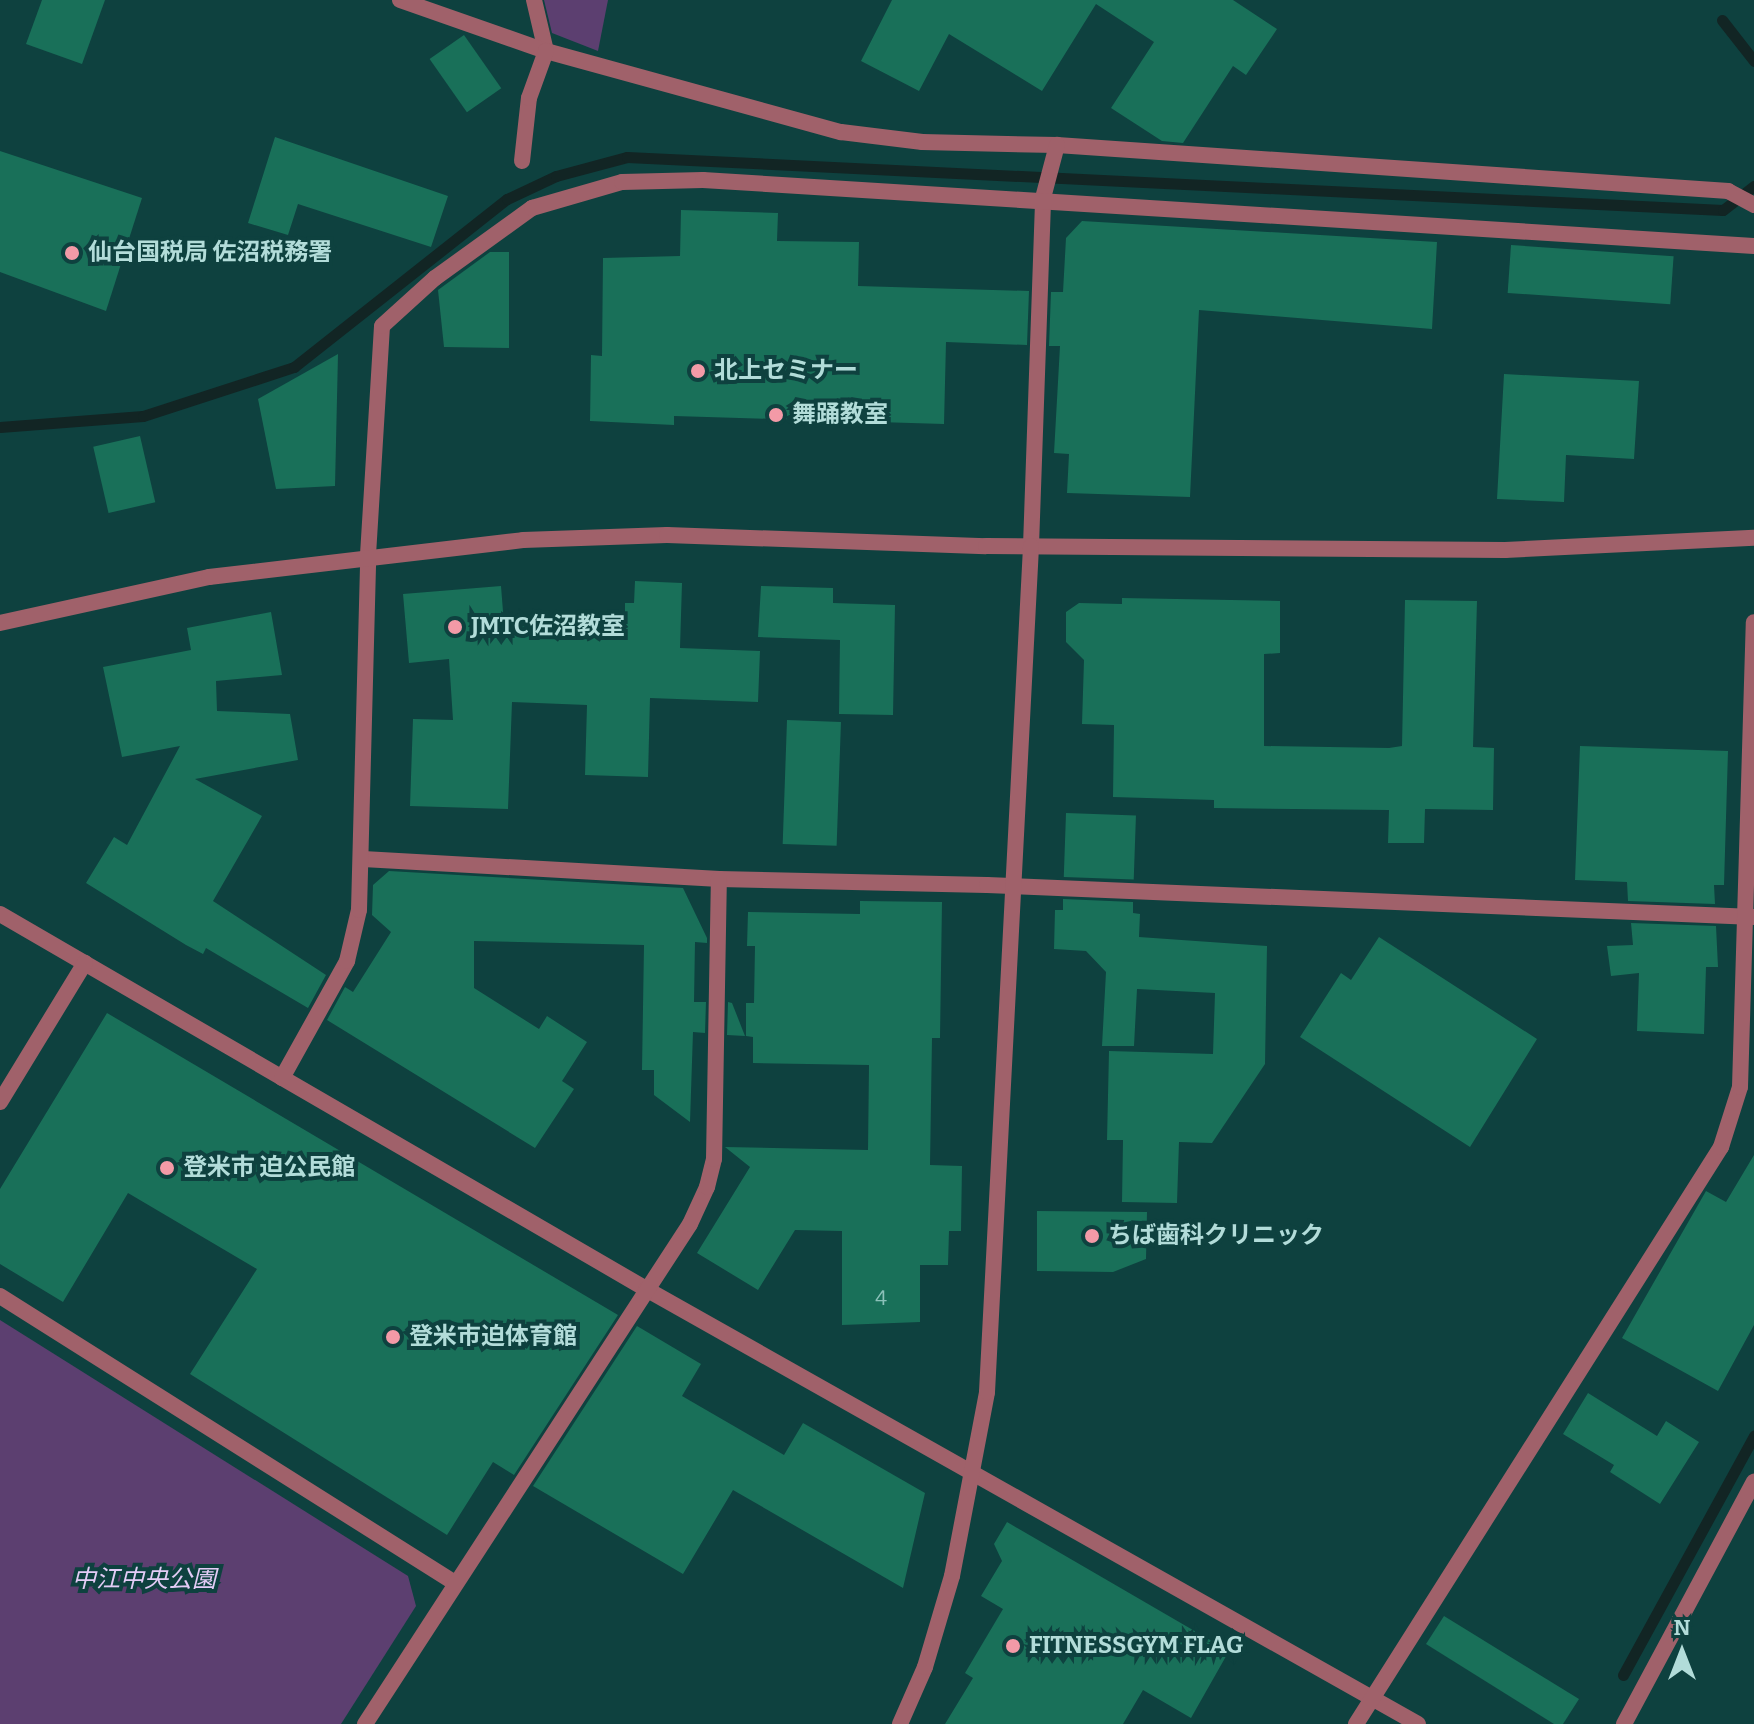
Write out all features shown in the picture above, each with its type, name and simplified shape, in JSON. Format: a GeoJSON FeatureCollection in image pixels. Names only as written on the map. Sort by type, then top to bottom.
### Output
{"type":"FeatureCollection","features":[{"type":"Feature","properties":{"kind":"street"},"geometry":{"type":"LineString","coordinates":[[400,0],[546,51],[841,132],[922,142],[1057,145],[1728,191],[1754,205]]}},
{"type":"Feature","properties":{"kind":"street"},"geometry":{"type":"LineString","coordinates":[[522,161],[529,98],[546,51],[534,0]]}},
{"type":"Feature","properties":{"kind":"street"},"geometry":{"type":"LineString","coordinates":[[900,1724],[925,1667],[948,1589],[973,1471],[995,1315],[1031,546],[1043,198],[1057,145]]}},
{"type":"Feature","properties":{"kind":"street"},"geometry":{"type":"LineString","coordinates":[[282,1078],[347,961],[363,859],[368,555],[382,326],[435,278],[532,208],[622,182],[703,180],[1043,198],[1754,246]]}},
{"type":"Feature","properties":{"kind":"street"},"geometry":{"type":"LineString","coordinates":[[0,623],[209,577],[368,555],[523,540],[667,535],[1031,546],[1505,550],[1754,538]]}},
{"type":"Feature","properties":{"kind":"street"},"geometry":{"type":"LineString","coordinates":[[1356,1724],[1721,1147],[1740,1087],[1749,918],[1754,622]]}},
{"type":"Feature","properties":{"kind":"street"},"geometry":{"type":"LineString","coordinates":[[363,859],[719,879],[1014,886],[1749,918]]}},
{"type":"Feature","properties":{"kind":"street"},"geometry":{"type":"LineString","coordinates":[[365,1724],[690,1224],[714,1159],[719,879]]}},
{"type":"Feature","properties":{"kind":"street"},"geometry":{"type":"LineString","coordinates":[[0,914],[646,1289],[1418,1724]]}},
{"type":"Feature","properties":{"kind":"street"},"geometry":{"type":"LineString","coordinates":[[0,1102],[85,963]]}},
{"type":"Feature","properties":{"kind":"street"},"geometry":{"type":"LineString","coordinates":[[0,1296],[455,1583]]}},
{"type":"Feature","properties":{"kind":"street"},"geometry":{"type":"LineString","coordinates":[[1624,1724],[1754,1482]]}},
{"type":"Feature","properties":{"kind":"green space"},"geometry":{"type":"Polygon","coordinates":[[[544,0],[608,0],[598,51],[552,33],[544,0]]]}},
{"type":"Feature","properties":{"kind":"green space","name":"中江中央公園"},"geometry":{"type":"Polygon","coordinates":[[[0,1320],[408,1576],[416,1606],[341,1724],[0,1724],[0,1320]]]}},
{"type":"Feature","properties":{"kind":"building"},"geometry":{"type":"Polygon","coordinates":[[[42,0],[105,0],[82,64],[26,44],[42,0]]]}},
{"type":"Feature","properties":{"kind":"building"},"geometry":{"type":"Polygon","coordinates":[[[892,0],[1233,0],[1277,29],[1246,75],[1233,66],[1183,143],[1162,141],[1111,108],[1154,42],[1096,4],[1042,91],[949,34],[919,91],[861,61],[892,0]]]}},
{"type":"Feature","properties":{"kind":"building"},"geometry":{"type":"Polygon","coordinates":[[[464,35],[501,88],[467,112],[430,59],[464,35]]]}},
{"type":"Feature","properties":{"kind":"building"},"geometry":{"type":"Polygon","coordinates":[[[275,137],[448,196],[431,247],[298,204],[288,235],[248,223],[275,137]]]}},
{"type":"Feature","properties":{"kind":"building"},"geometry":{"type":"Polygon","coordinates":[[[0,151],[142,198],[106,311],[0,272],[0,151]]]}},
{"type":"Feature","properties":{"kind":"building"},"geometry":{"type":"Polygon","coordinates":[[[681,210],[778,213],[777,241],[859,242],[858,286],[1029,291],[1027,345],[946,342],[944,424],[674,416],[674,425],[590,421],[591,355],[602,356],[603,258],[680,256],[681,210]]]}},
{"type":"Feature","properties":{"kind":"building"},"geometry":{"type":"Polygon","coordinates":[[[1082,221],[1437,242],[1432,329],[1199,310],[1190,497],[1067,493],[1069,454],[1054,453],[1060,346],[1049,346],[1051,292],[1063,292],[1066,238],[1082,221]]]}},
{"type":"Feature","properties":{"kind":"building"},"geometry":{"type":"Polygon","coordinates":[[[1511,245],[1674,256],[1670,304],[1508,293],[1511,245]]]}},
{"type":"Feature","properties":{"kind":"building"},"geometry":{"type":"Polygon","coordinates":[[[490,252],[509,252],[509,348],[444,347],[438,290],[490,252]]]}},
{"type":"Feature","properties":{"kind":"building"},"geometry":{"type":"Polygon","coordinates":[[[338,354],[335,486],[276,489],[258,399],[338,354]]]}},
{"type":"Feature","properties":{"kind":"building"},"geometry":{"type":"Polygon","coordinates":[[[1504,374],[1639,381],[1634,459],[1566,455],[1564,502],[1497,499],[1504,374]]]}},
{"type":"Feature","properties":{"kind":"building"},"geometry":{"type":"Polygon","coordinates":[[[140,436],[155,502],[109,513],[93,447],[140,436]]]}},
{"type":"Feature","properties":{"kind":"building"},"geometry":{"type":"Polygon","coordinates":[[[635,581],[682,583],[680,648],[760,651],[758,702],[650,698],[648,777],[585,775],[587,705],[512,702],[508,809],[410,806],[413,719],[453,720],[449,659],[409,663],[403,594],[501,586],[504,624],[625,629],[625,603],[634,603],[635,581]]]}},
{"type":"Feature","properties":{"kind":"building"},"geometry":{"type":"Polygon","coordinates":[[[761,586],[833,588],[833,603],[895,605],[893,715],[839,714],[840,640],[758,637],[761,586]]]}},
{"type":"Feature","properties":{"kind":"building"},"geometry":{"type":"Polygon","coordinates":[[[1122,598],[1280,601],[1280,653],[1264,654],[1264,746],[1389,748],[1402,746],[1405,600],[1477,601],[1473,747],[1494,748],[1493,810],[1425,809],[1424,843],[1388,843],[1389,810],[1214,808],[1214,800],[1113,797],[1114,725],[1082,724],[1084,660],[1066,642],[1066,612],[1079,603],[1122,604],[1122,598]]]}},
{"type":"Feature","properties":{"kind":"building"},"geometry":{"type":"Polygon","coordinates":[[[271,612],[282,675],[216,681],[217,711],[290,714],[298,760],[195,779],[262,816],[213,901],[326,975],[308,1008],[206,948],[203,954],[186,945],[86,883],[114,837],[127,845],[180,746],[122,757],[103,667],[191,650],[187,628],[271,612]]]}},
{"type":"Feature","properties":{"kind":"building"},"geometry":{"type":"Polygon","coordinates":[[[787,720],[841,722],[837,846],[783,844],[787,720]]]}},
{"type":"Feature","properties":{"kind":"building"},"geometry":{"type":"Polygon","coordinates":[[[1580,746],[1728,751],[1724,885],[1714,885],[1715,904],[1628,901],[1627,882],[1575,880],[1580,746]]]}},
{"type":"Feature","properties":{"kind":"building"},"geometry":{"type":"Polygon","coordinates":[[[1066,813],[1136,815],[1134,879],[1064,877],[1066,813]]]}},
{"type":"Feature","properties":{"kind":"building"},"geometry":{"type":"Polygon","coordinates":[[[389,871],[683,888],[707,938],[707,943],[695,942],[694,1002],[706,1002],[705,1033],[693,1032],[690,1122],[654,1095],[654,1070],[642,1070],[644,945],[474,941],[474,988],[539,1029],[547,1016],[587,1042],[562,1081],[574,1089],[535,1148],[327,1020],[345,987],[353,992],[391,932],[372,915],[373,885],[389,871]]]}},
{"type":"Feature","properties":{"kind":"building"},"geometry":{"type":"Polygon","coordinates":[[[1063,899],[1133,902],[1133,913],[1140,914],[1139,937],[1267,946],[1265,1064],[1212,1143],[1179,1142],[1177,1203],[1122,1202],[1123,1140],[1107,1140],[1109,1051],[1213,1054],[1215,993],[1137,989],[1134,1046],[1102,1046],[1106,972],[1086,951],[1054,949],[1055,910],[1063,910],[1063,899]]]}},
{"type":"Feature","properties":{"kind":"building"},"geometry":{"type":"Polygon","coordinates":[[[860,901],[942,902],[940,1038],[932,1038],[930,1165],[962,1166],[961,1231],[949,1231],[948,1265],[920,1265],[920,1322],[842,1325],[842,1231],[795,1230],[758,1290],[697,1253],[750,1167],[725,1147],[868,1150],[869,1065],[753,1063],[753,1037],[746,1036],[746,1003],[754,1003],[755,946],[747,946],[748,912],[860,914],[860,901]]]}},
{"type":"Feature","properties":{"kind":"building"},"geometry":{"type":"Polygon","coordinates":[[[1631,923],[1716,926],[1718,967],[1706,967],[1704,1034],[1637,1031],[1639,973],[1611,976],[1607,946],[1633,945],[1631,923]]]}},
{"type":"Feature","properties":{"kind":"building"},"geometry":{"type":"Polygon","coordinates":[[[1379,937],[1537,1039],[1470,1147],[1300,1037],[1341,973],[1351,980],[1379,937]]]}},
{"type":"Feature","properties":{"kind":"building"},"geometry":{"type":"Polygon","coordinates":[[[728,1002],[732,1003],[745,1036],[727,1035],[728,1002]]]}},
{"type":"Feature","properties":{"kind":"building"},"geometry":{"type":"Polygon","coordinates":[[[107,1013],[618,1315],[514,1475],[493,1462],[447,1535],[190,1374],[257,1269],[128,1193],[63,1302],[0,1264],[0,1189],[107,1013]]]}},
{"type":"Feature","properties":{"kind":"building"},"geometry":{"type":"Polygon","coordinates":[[[1754,1155],[1754,1325],[1718,1391],[1622,1338],[1706,1191],[1726,1202],[1754,1155]]]}},
{"type":"Feature","properties":{"kind":"building","name":"ちば歯科クリニック"},"geometry":{"type":"Polygon","coordinates":[[[1037,1211],[1147,1212],[1146,1259],[1113,1272],[1037,1271],[1037,1211]]]}},
{"type":"Feature","properties":{"kind":"building"},"geometry":{"type":"Polygon","coordinates":[[[637,1326],[701,1364],[682,1396],[784,1455],[803,1423],[925,1493],[903,1588],[733,1490],[683,1574],[533,1486],[637,1326]]]}},
{"type":"Feature","properties":{"kind":"building"},"geometry":{"type":"Polygon","coordinates":[[[1588,1393],[1657,1436],[1666,1421],[1699,1442],[1660,1504],[1610,1472],[1614,1465],[1563,1434],[1588,1393]]]}},
{"type":"Feature","properties":{"kind":"building"},"geometry":{"type":"Polygon","coordinates":[[[1007,1522],[1229,1651],[1191,1718],[1143,1690],[1123,1724],[945,1724],[973,1678],[965,1673],[1003,1609],[981,1596],[1002,1561],[994,1544],[1007,1522]]]}},
{"type":"Feature","properties":{"kind":"building"},"geometry":{"type":"Polygon","coordinates":[[[1444,1616],[1579,1699],[1563,1724],[1554,1724],[1426,1644],[1444,1616]]]}},
{"type":"Feature","properties":{"kind":"waterway"},"geometry":{"type":"LineString","coordinates":[[1722,20],[1754,61]]}},
{"type":"Feature","properties":{"kind":"waterway"},"geometry":{"type":"LineString","coordinates":[[0,427],[143,416],[294,367],[507,199],[556,176],[627,157],[1723,210],[1754,186]]}},
{"type":"Feature","properties":{"kind":"waterway"},"geometry":{"type":"LineString","coordinates":[[1623,1675],[1754,1436]]}},
{"type":"Feature","properties":{"kind":"place","name":"仙台国税局 佐沼税務署"},"geometry":{"type":"Point","coordinates":[72,253]}},
{"type":"Feature","properties":{"kind":"place","name":"北上セミナー"},"geometry":{"type":"Point","coordinates":[698,371]}},
{"type":"Feature","properties":{"kind":"place","name":"舞踊教室"},"geometry":{"type":"Point","coordinates":[776,415]}},
{"type":"Feature","properties":{"kind":"place","name":"JMTC佐沼教室"},"geometry":{"type":"Point","coordinates":[455,627]}},
{"type":"Feature","properties":{"kind":"place","name":"登米市 迫公民館"},"geometry":{"type":"Point","coordinates":[167,1168]}},
{"type":"Feature","properties":{"kind":"place","name":"ちば歯科クリニック"},"geometry":{"type":"Point","coordinates":[1092,1236]}},
{"type":"Feature","properties":{"kind":"place","name":"登米市迫体育館"},"geometry":{"type":"Point","coordinates":[393,1337]}},
{"type":"Feature","properties":{"kind":"place","name":"FITNESSGYM FLAG"},"geometry":{"type":"Point","coordinates":[1013,1646]}}]}
